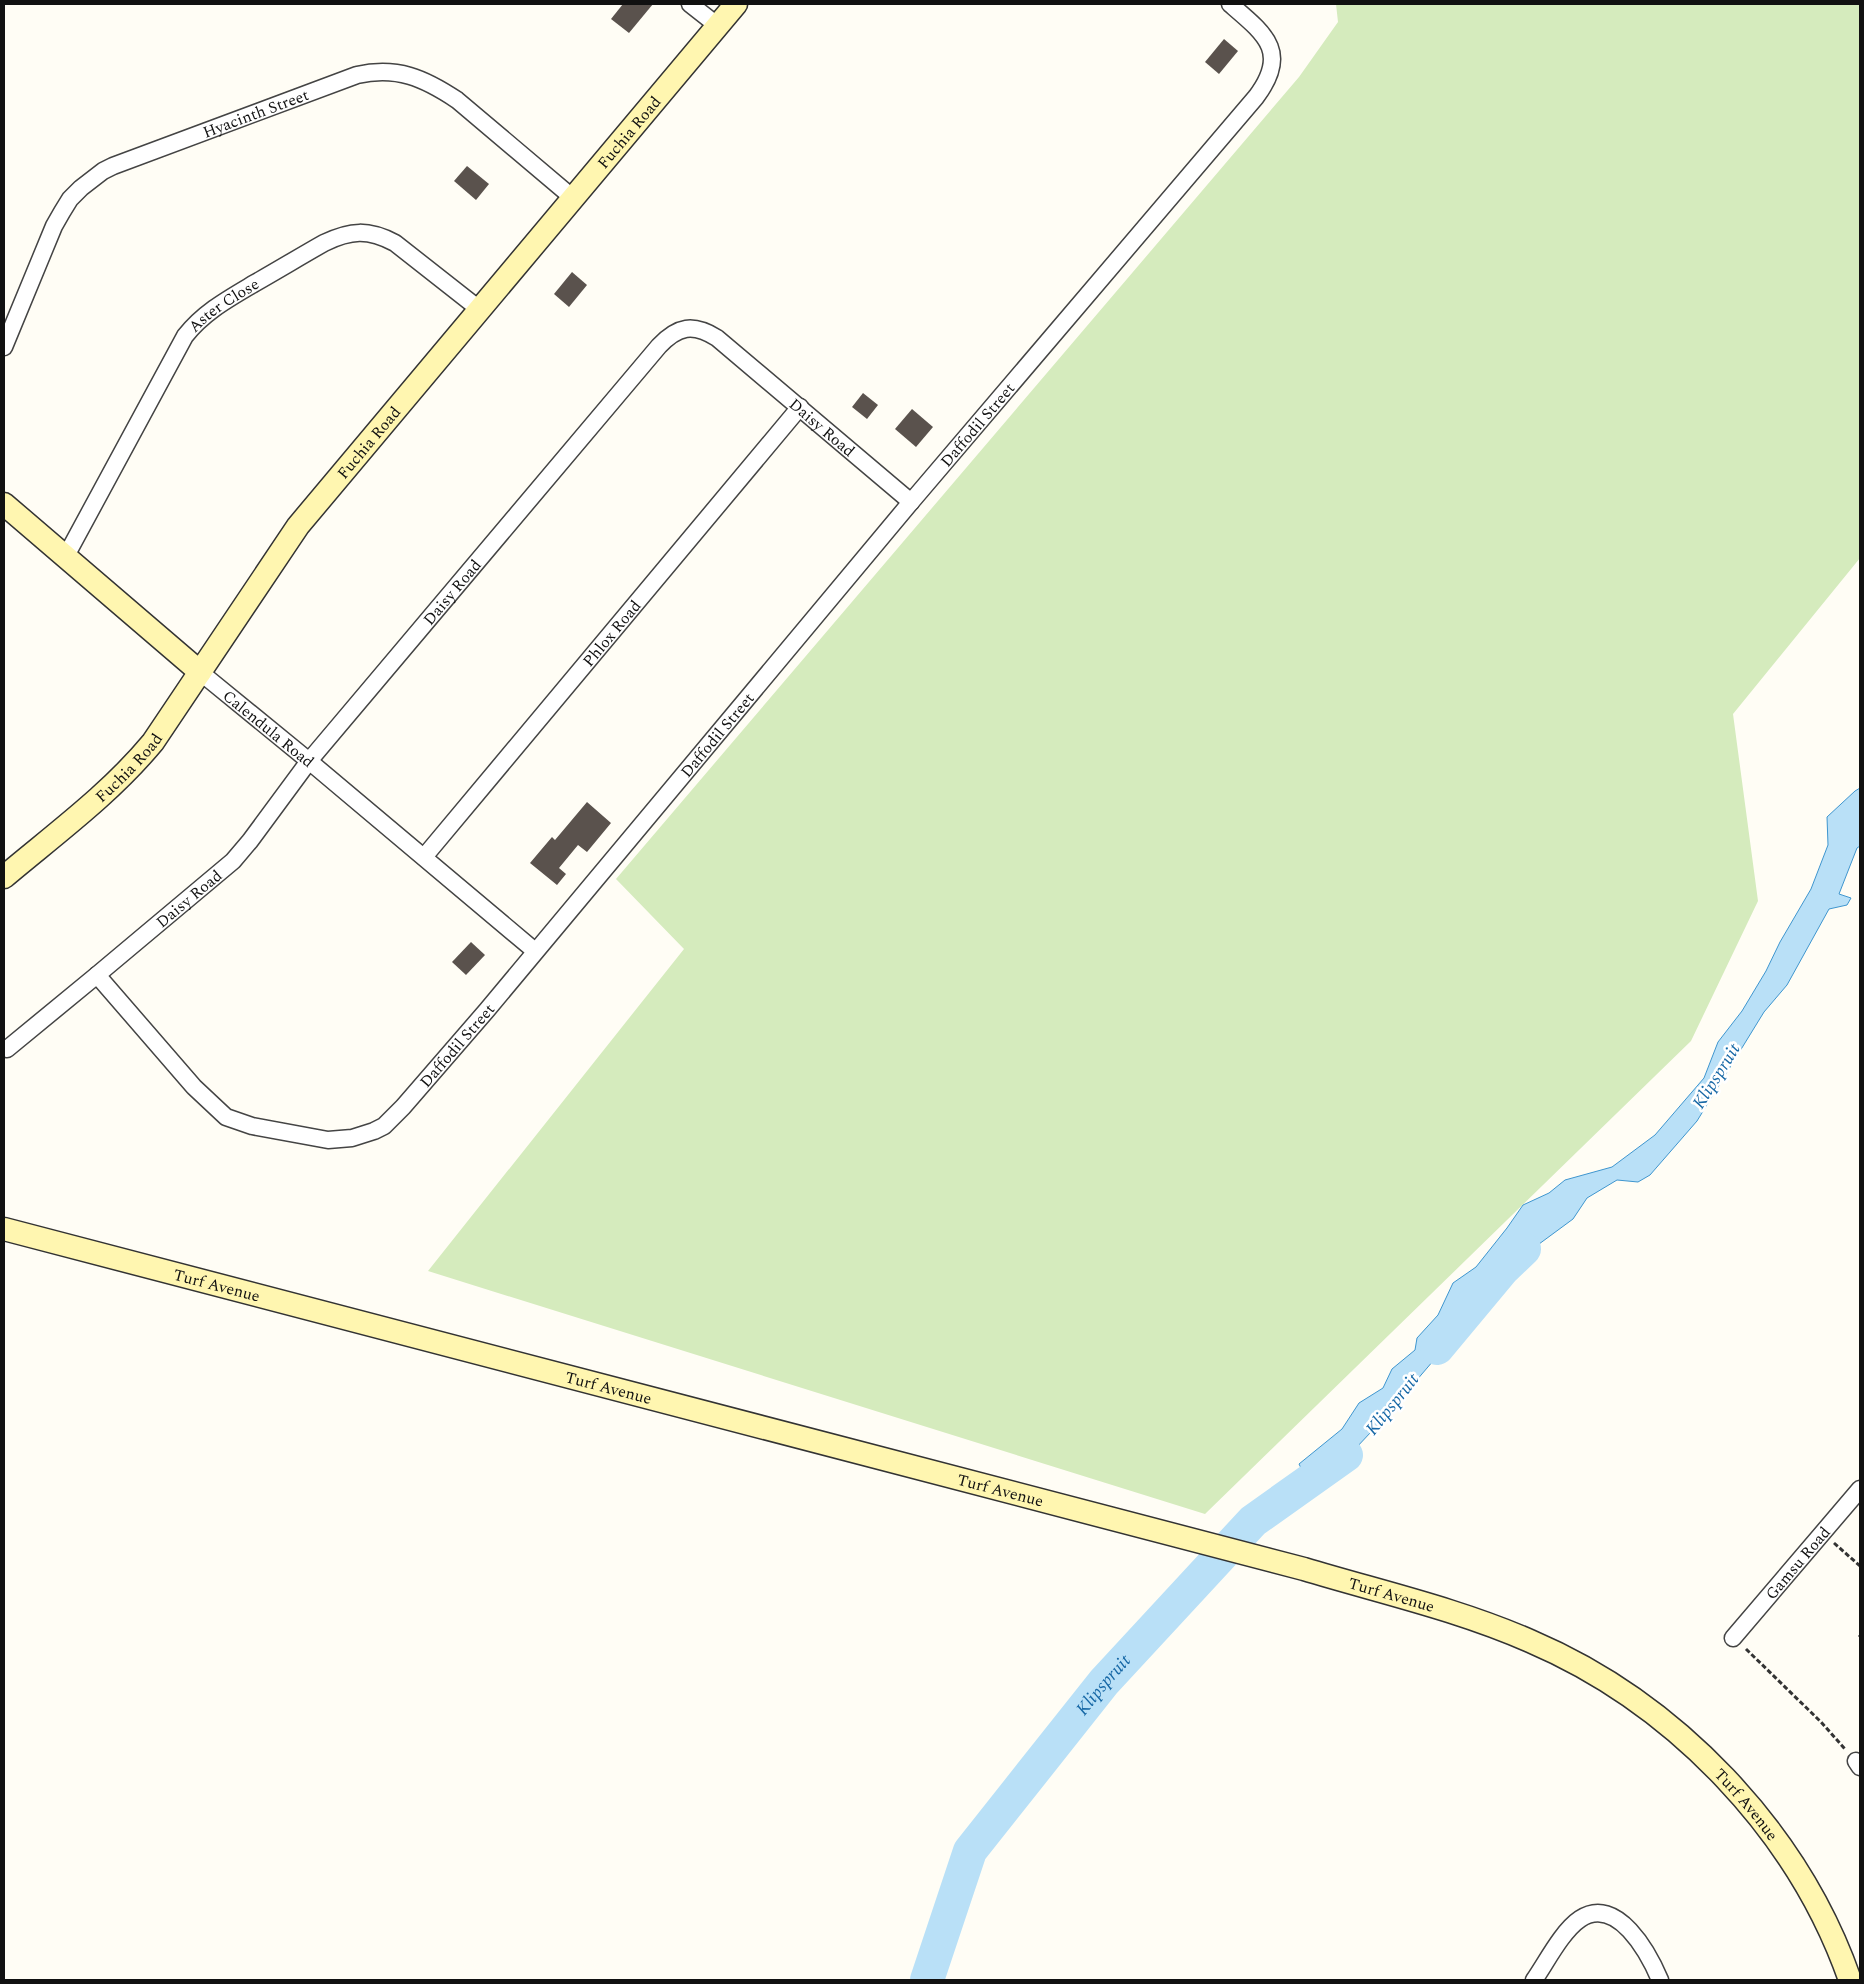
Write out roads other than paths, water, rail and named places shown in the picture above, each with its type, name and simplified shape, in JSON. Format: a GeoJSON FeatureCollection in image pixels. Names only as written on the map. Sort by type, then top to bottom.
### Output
{"type":"FeatureCollection","features":[{"type":"Feature","properties":{"kind":"main road","name":"Fuchia Road"},"geometry":{"type":"LineString","coordinates":[[4,877],[124,776],[153,742],[298,526],[736,4]]}},
{"type":"Feature","properties":{"kind":"main road","name":"Calendula Road"},"geometry":{"type":"LineString","coordinates":[[4,504],[200,672]]}},
{"type":"Feature","properties":{"kind":"main road","name":"Turf Avenue"},"geometry":{"type":"LineString","coordinates":[[4,1229],[1304,1569],[1432,1606],[1514,1634],[1569,1659],[1606,1681],[1644,1708],[1696,1751],[1745,1802],[1773,1835],[1803,1881],[1826,1924],[1850,1980]]}},
{"type":"Feature","properties":{"kind":"street"},"geometry":{"type":"LineString","coordinates":[[690,4],[718,26]]}},
{"type":"Feature","properties":{"kind":"street","name":"Daffodil Street"},"geometry":{"type":"LineString","coordinates":[[97,975],[194,1087],[226,1117],[252,1126],[318,1139],[340,1140],[374,1132],[393,1117],[535,951],[911,502],[1263,88],[1272,69],[1273,59],[1266,39],[1258,29],[1230,4]]}},
{"type":"Feature","properties":{"kind":"street","name":"Hyacinth Street"},"geometry":{"type":"LineString","coordinates":[[4,347],[54,226],[70,200],[93,179],[113,166],[357,75],[373,72],[391,72],[424,80],[439,88],[457,100],[573,198]]}},
{"type":"Feature","properties":{"kind":"street","name":"Aster Close"},"geometry":{"type":"LineString","coordinates":[[66,556],[185,336],[208,311],[226,300],[338,236],[366,233],[380,236],[395,243],[479,309]]}},
{"type":"Feature","properties":{"kind":"street","name":"Daisy Road"},"geometry":{"type":"LineString","coordinates":[[7,1048],[233,861],[309,761],[666,339],[684,329],[692,328],[709,333],[800,407],[911,502]]}},
{"type":"Feature","properties":{"kind":"street","name":"Phlox Road"},"geometry":{"type":"LineString","coordinates":[[424,857],[800,407]]}},
{"type":"Feature","properties":{"kind":"street","name":"Calendula Road"},"geometry":{"type":"LineString","coordinates":[[200,672],[535,951]]}},
{"type":"Feature","properties":{"kind":"street","name":"Gamsu Road"},"geometry":{"type":"LineString","coordinates":[[1733,1638],[1860,1489]]}},
{"type":"Feature","properties":{"kind":"street"},"geometry":{"type":"LineString","coordinates":[[1534,1980],[1573,1924],[1589,1914],[1610,1916],[1628,1928],[1648,1956],[1660,1980]]}},
{"type":"Feature","properties":{"kind":"water"},"geometry":{"type":"Polygon","coordinates":[[[1860,788],[1860,846],[1857,848],[1839,894],[1851,898],[1847,905],[1829,909],[1787,985],[1764,1012],[1697,1121],[1650,1175],[1638,1182],[1617,1180],[1587,1198],[1573,1219],[1535,1247],[1470,1301],[1463,1326],[1386,1416],[1340,1465],[1310,1486],[1299,1464],[1342,1429],[1359,1403],[1383,1388],[1392,1369],[1415,1350],[1417,1338],[1438,1315],[1453,1283],[1476,1267],[1523,1205],[1549,1193],[1565,1180],[1612,1167],[1655,1135],[1704,1078],[1718,1042],[1742,1011],[1811,889],[1828,845],[1827,817],[1860,788]]]}},
{"type":"Feature","properties":{"kind":"waterway","name":"Klipspruit"},"geometry":{"type":"LineString","coordinates":[[1437,1348],[1502,1270],[1524,1249]]}},
{"type":"Feature","properties":{"kind":"waterway","name":"Klipspruit"},"geometry":{"type":"LineString","coordinates":[[927,1980],[970,1851],[1104,1682],[1253,1521],[1346,1455]]}}]}
